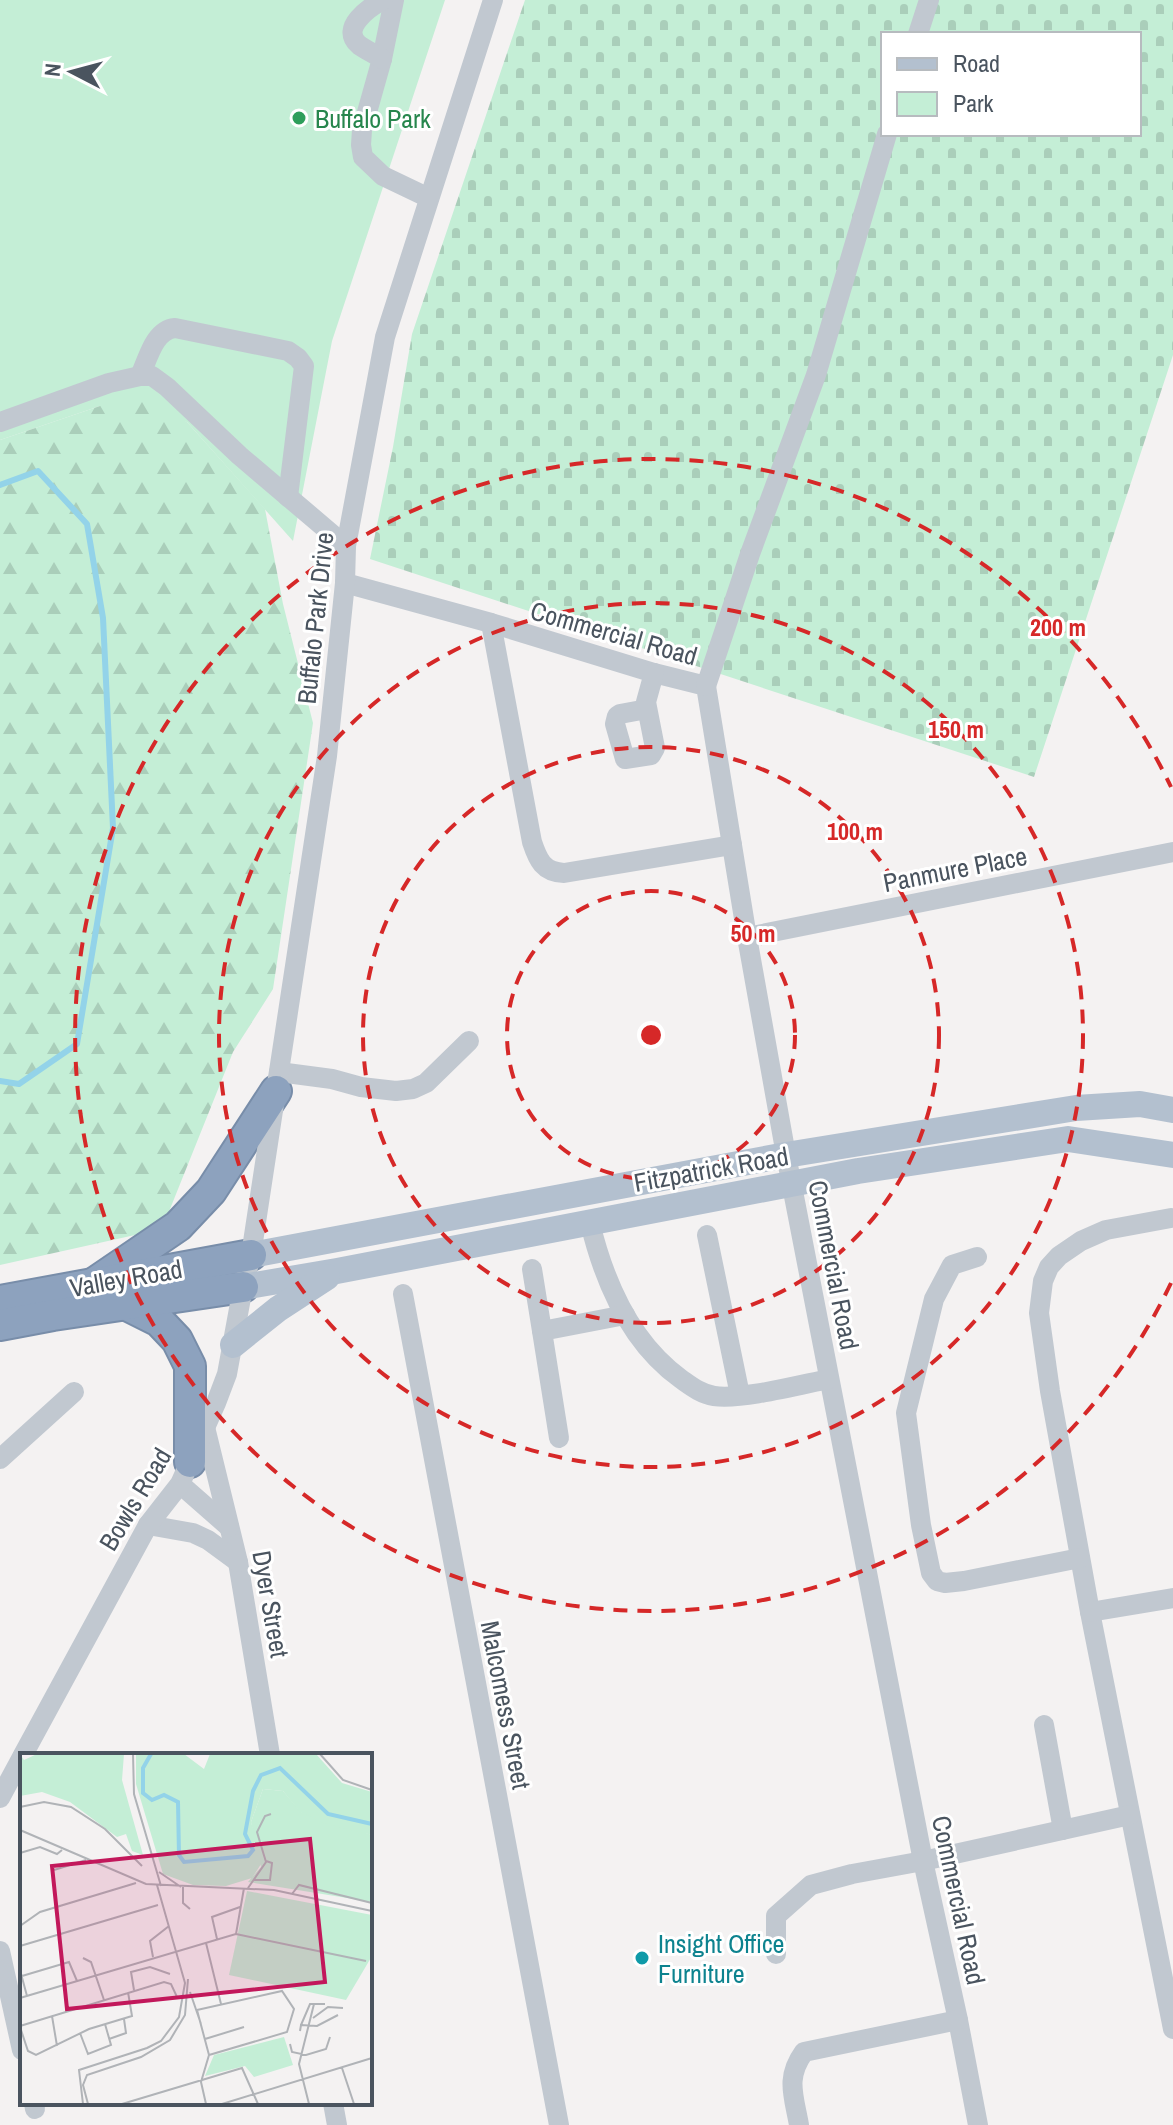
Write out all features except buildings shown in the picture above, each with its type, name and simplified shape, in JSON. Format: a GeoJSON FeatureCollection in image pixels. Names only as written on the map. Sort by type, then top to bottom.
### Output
{"type":"FeatureCollection","features":[{"type":"Feature","properties":{"kind":"highway"},"geometry":{"type":"LineString","coordinates":[[93,1284],[178,1226],[211,1191],[278,1082]]}},
{"type":"Feature","properties":{"kind":"highway","name":"Valley Road"},"geometry":{"type":"LineString","coordinates":[[0,1301],[251,1255]]}},
{"type":"Feature","properties":{"kind":"highway","name":"Valley Road"},"geometry":{"type":"LineString","coordinates":[[0,1325],[243,1287]]}},
{"type":"Feature","properties":{"kind":"highway"},"geometry":{"type":"LineString","coordinates":[[125,1304],[159,1321],[177,1340],[190,1366],[185,1473]]}},
{"type":"Feature","properties":{"kind":"main road","name":"Fitzpatrick Road"},"geometry":{"type":"LineString","coordinates":[[251,1255],[786,1155],[1076,1108],[1140,1104]]}},
{"type":"Feature","properties":{"kind":"main road"},"geometry":{"type":"LineString","coordinates":[[1140,1104],[1173,1110]]}},
{"type":"Feature","properties":{"kind":"main road","name":"Fitzpatrick Road"},"geometry":{"type":"LineString","coordinates":[[243,1287],[858,1171],[1068,1139],[1173,1155]]}},
{"type":"Feature","properties":{"kind":"main road"},"geometry":{"type":"LineString","coordinates":[[233,1345],[278,1309],[337,1271]]}},
{"type":"Feature","properties":{"kind":"street"},"geometry":{"type":"LineString","coordinates":[[382,59],[357,44],[353,35],[360,17],[383,0]]}},
{"type":"Feature","properties":{"kind":"street"},"geometry":{"type":"LineString","coordinates":[[394,0],[382,59],[362,130],[363,157],[383,176],[429,198]]}},
{"type":"Feature","properties":{"kind":"street","name":"Buffalo Park Drive"},"geometry":{"type":"LineString","coordinates":[[251,1255],[327,756],[346,546],[385,337],[493,0]]}},
{"type":"Feature","properties":{"kind":"street"},"geometry":{"type":"LineString","coordinates":[[919,32],[929,0]]}},
{"type":"Feature","properties":{"kind":"street"},"geometry":{"type":"LineString","coordinates":[[706,686],[750,554],[816,375],[886,136]]}},
{"type":"Feature","properties":{"kind":"street"},"geometry":{"type":"LineString","coordinates":[[140,376],[159,335],[166,329],[175,328],[288,351],[298,358],[304,366],[288,497]]}},
{"type":"Feature","properties":{"kind":"street"},"geometry":{"type":"LineString","coordinates":[[0,422],[109,383],[152,376],[346,546]]}},
{"type":"Feature","properties":{"kind":"street","name":"Commercial Road"},"geometry":{"type":"LineString","coordinates":[[345,583],[706,686],[786,1155],[923,1861],[978,2125]]}},
{"type":"Feature","properties":{"kind":"street"},"geometry":{"type":"LineString","coordinates":[[491,623],[532,842],[539,861],[546,868],[564,873],[732,845]]}},
{"type":"Feature","properties":{"kind":"street"},"geometry":{"type":"LineString","coordinates":[[647,709],[646,697],[654,673]]}},
{"type":"Feature","properties":{"kind":"street","name":"Panmure Place"},"geometry":{"type":"LineString","coordinates":[[747,937],[1173,852]]}},
{"type":"Feature","properties":{"kind":"street"},"geometry":{"type":"LineString","coordinates":[[278,1082],[332,1079],[361,1087],[396,1091],[413,1089],[426,1083],[469,1041]]}},
{"type":"Feature","properties":{"kind":"street","name":"Fitzpatrick Road"},"geometry":{"type":"LineString","coordinates":[[1140,1104],[1173,1096]]}},
{"type":"Feature","properties":{"kind":"street"},"geometry":{"type":"LineString","coordinates":[[1171,1218],[1106,1230],[1081,1241],[1059,1256],[1049,1267],[1043,1281],[1039,1313],[1090,1612],[1173,2029]]}},
{"type":"Feature","properties":{"kind":"street"},"geometry":{"type":"LineString","coordinates":[[590,1223],[598,1256],[625,1315],[668,1370],[694,1389],[713,1396],[740,1395],[829,1379]]}},
{"type":"Feature","properties":{"kind":"street"},"geometry":{"type":"LineString","coordinates":[[707,1235],[740,1395]]}},
{"type":"Feature","properties":{"kind":"street","name":"Bowls Road"},"geometry":{"type":"LineString","coordinates":[[25,1753],[148,1525],[185,1473],[227,1374],[251,1255]]}},
{"type":"Feature","properties":{"kind":"street"},"geometry":{"type":"LineString","coordinates":[[977,1257],[952,1265],[934,1299],[906,1413],[921,1525],[931,1573],[937,1581],[945,1583],[1080,1558]]}},
{"type":"Feature","properties":{"kind":"street"},"geometry":{"type":"LineString","coordinates":[[532,1269],[559,1438]]}},
{"type":"Feature","properties":{"kind":"street","name":"Malcomess Street"},"geometry":{"type":"LineString","coordinates":[[403,1294],[559,2125]]}},
{"type":"Feature","properties":{"kind":"street"},"geometry":{"type":"LineString","coordinates":[[542,1331],[625,1315]]}},
{"type":"Feature","properties":{"kind":"street"},"geometry":{"type":"LineString","coordinates":[[0,1459],[74,1392]]}},
{"type":"Feature","properties":{"kind":"street"},"geometry":{"type":"LineString","coordinates":[[205,1427],[229,1527]]}},
{"type":"Feature","properties":{"kind":"street","name":"Dyer Street"},"geometry":{"type":"LineString","coordinates":[[185,1473],[229,1527],[238,1562],[270,1753]]}},
{"type":"Feature","properties":{"kind":"street"},"geometry":{"type":"LineString","coordinates":[[148,1525],[193,1533],[238,1562]]}},
{"type":"Feature","properties":{"kind":"street"},"geometry":{"type":"LineString","coordinates":[[1090,1612],[1173,1598]]}},
{"type":"Feature","properties":{"kind":"street"},"geometry":{"type":"LineString","coordinates":[[1044,1725],[1063,1830]]}},
{"type":"Feature","properties":{"kind":"street","name":"Bowls Road"},"geometry":{"type":"LineString","coordinates":[[0,1798],[20,1761]]}},
{"type":"Feature","properties":{"kind":"street"},"geometry":{"type":"LineString","coordinates":[[776,1954],[776,1916],[811,1885],[1130,1815]]}},
{"type":"Feature","properties":{"kind":"street"},"geometry":{"type":"LineString","coordinates":[[0,1951],[20,2041]]}},
{"type":"Feature","properties":{"kind":"street"},"geometry":{"type":"LineString","coordinates":[[799,2125],[791,2083],[795,2065],[804,2052],[958,2020]]}},
{"type":"Feature","properties":{"kind":"street"},"geometry":{"type":"LineString","coordinates":[[333,2105],[337,2125]]}},
{"type":"Feature","properties":{"kind":"green space"},"geometry":{"type":"Polygon","coordinates":[[[0,0],[445,0],[332,341],[293,541],[187,422],[100,406],[0,440],[0,0]]]}},
{"type":"Feature","properties":{"kind":"green space"},"geometry":{"type":"Polygon","coordinates":[[[525,0],[1173,0],[1173,355],[1034,777],[370,559],[412,334],[525,0]]]}},
{"type":"Feature","properties":{"kind":"green space"},"geometry":{"type":"Polygon","coordinates":[[[139,400],[187,422],[265,509],[283,604],[313,723],[273,989],[233,1052],[162,1229],[0,1265],[0,440],[100,406],[139,400]]]}},
{"type":"Feature","properties":{"kind":"waterway"},"geometry":{"type":"LineString","coordinates":[[0,485],[38,471],[87,524],[103,618],[113,828],[77,1044],[19,1084],[0,1081]]}},
{"type":"Feature","properties":{"kind":"place","name":"Buffalo Park"},"geometry":{"type":"Point","coordinates":[299,118]}},
{"type":"Feature","properties":{"kind":"place","name":"Insight Office Furniture"},"geometry":{"type":"Point","coordinates":[642,1958]}}]}
